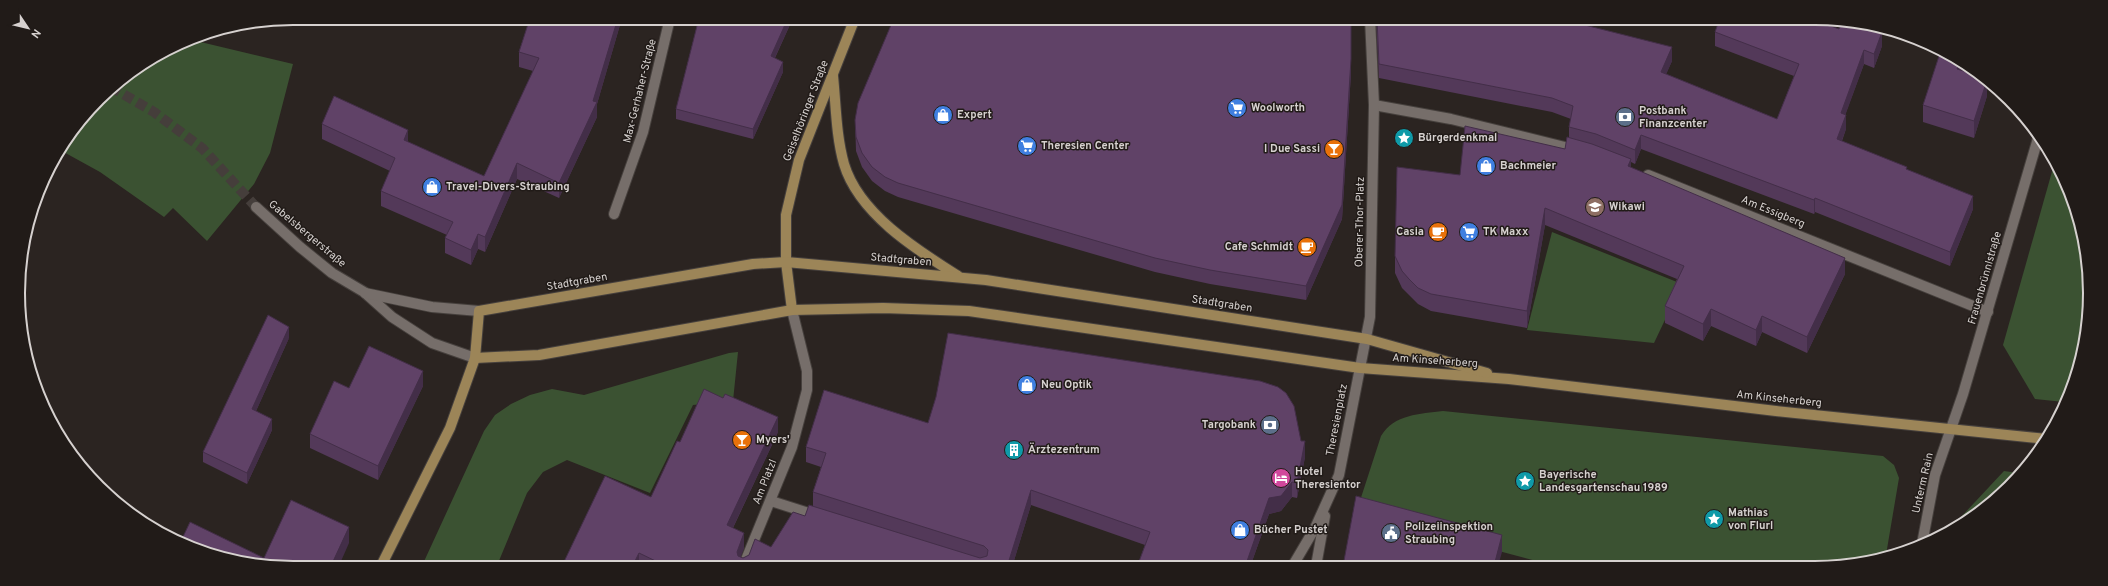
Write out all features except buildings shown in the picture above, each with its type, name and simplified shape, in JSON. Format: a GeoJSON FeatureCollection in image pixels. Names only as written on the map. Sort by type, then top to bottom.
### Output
{"type":"FeatureCollection","features":[{"type":"Feature","properties":{"kind":"main road","name":"Geiselhöringer Straße"},"geometry":{"type":"LineString","coordinates":[[792,310],[786,262],[786,214],[799,160],[852,25]]}},
{"type":"Feature","properties":{"kind":"main road"},"geometry":{"type":"LineString","coordinates":[[833,73],[840,145],[851,181],[877,215],[896,232],[925,255],[960,277]]}},
{"type":"Feature","properties":{"kind":"main road","name":"Stadtgraben"},"geometry":{"type":"LineString","coordinates":[[479,311],[753,264],[786,262],[986,280],[1367,339]]}},
{"type":"Feature","properties":{"kind":"main road"},"geometry":{"type":"LineString","coordinates":[[475,358],[539,355],[792,310],[883,308],[970,311],[1360,368]]}},
{"type":"Feature","properties":{"kind":"main road"},"geometry":{"type":"LineString","coordinates":[[384,561],[450,428],[475,358],[479,311]]}},
{"type":"Feature","properties":{"kind":"main road","name":"Am Kinseherberg"},"geometry":{"type":"LineString","coordinates":[[1367,339],[1509,379]]}},
{"type":"Feature","properties":{"kind":"main road","name":"Am Kinseherberg"},"geometry":{"type":"LineString","coordinates":[[1360,368],[1509,379],[1776,411],[2040,438]]}},
{"type":"Feature","properties":{"kind":"street","name":"Max-Gerhaher-Straße"},"geometry":{"type":"LineString","coordinates":[[614,214],[643,132],[668,25]]}},
{"type":"Feature","properties":{"kind":"street","name":"Oberer-Thor-Platz"},"geometry":{"type":"LineString","coordinates":[[1367,339],[1370,317],[1374,105],[1370,25]]}},
{"type":"Feature","properties":{"kind":"street"},"geometry":{"type":"LineString","coordinates":[[1374,105],[1451,119],[1587,152]]}},
{"type":"Feature","properties":{"kind":"street","name":"Frauenbrünnlstraße"},"geometry":{"type":"LineString","coordinates":[[1951,428],[1988,312],[2037,142]]}},
{"type":"Feature","properties":{"kind":"street","name":"Am Essigberg"},"geometry":{"type":"LineString","coordinates":[[1638,171],[1988,312]]}},
{"type":"Feature","properties":{"kind":"street","name":"Gabelsbergerstraße"},"geometry":{"type":"LineString","coordinates":[[256,207],[300,247],[332,272],[364,292],[392,317],[432,343],[475,358]]}},
{"type":"Feature","properties":{"kind":"street","name":"Gabelsbergerstraße"},"geometry":{"type":"LineString","coordinates":[[364,292],[432,307],[479,311]]}},
{"type":"Feature","properties":{"kind":"street","name":"Am Platzl"},"geometry":{"type":"LineString","coordinates":[[746,561],[792,447],[807,390],[808,371],[792,310]]}},
{"type":"Feature","properties":{"kind":"street","name":"Theresienplatz"},"geometry":{"type":"LineString","coordinates":[[1295,561],[1327,505],[1339,475],[1367,339]]}},
{"type":"Feature","properties":{"kind":"street","name":"Unterm Rain"},"geometry":{"type":"LineString","coordinates":[[1923,538],[1935,475],[1951,428]]}},
{"type":"Feature","properties":{"kind":"street"},"geometry":{"type":"LineString","coordinates":[[771,501],[831,520]]}},
{"type":"Feature","properties":{"kind":"street","name":"Theresienplatz"},"geometry":{"type":"LineString","coordinates":[[1317,561],[1327,505]]}},
{"type":"Feature","properties":{"kind":"green space"},"geometry":{"type":"Polygon","coordinates":[[[199,42],[293,64],[270,153],[254,184],[207,241],[173,208],[164,217],[100,172],[65,153],[80,130],[103,103],[130,80],[159,61],[199,42]]]}},
{"type":"Feature","properties":{"kind":"green space"},"geometry":{"type":"Polygon","coordinates":[[[2053,169],[2063,190],[2074,224],[2081,258],[2083,293],[2081,328],[2078,345],[2069,379],[2060,402],[2035,399],[2003,345],[2053,169]]]}},
{"type":"Feature","properties":{"kind":"green space"},"geometry":{"type":"Polygon","coordinates":[[[1552,232],[1682,284],[1654,343],[1527,330],[1552,232]]]}},
{"type":"Feature","properties":{"kind":"green space"},"geometry":{"type":"Polygon","coordinates":[[[738,352],[733,401],[693,405],[650,493],[567,460],[543,472],[527,493],[499,561],[424,561],[484,431],[495,415],[511,404],[530,395],[552,389],[584,395],[729,353],[738,352]]]}},
{"type":"Feature","properties":{"kind":"green space"},"geometry":{"type":"Polygon","coordinates":[[[1443,411],[1883,456],[1894,465],[1899,478],[1887,551],[1850,559],[1815,561],[1536,561],[1356,513],[1381,436],[1393,423],[1408,416],[1443,411]]]}},
{"type":"Feature","properties":{"kind":"green space"},"geometry":{"type":"Polygon","coordinates":[[[2004,471],[2014,472],[2005,483],[1978,506],[1959,519],[2004,471]]]}},
{"type":"Feature","properties":{"kind":"tunnel"},"geometry":{"type":"LineString","coordinates":[[117,91],[154,112],[202,148],[256,207]]}},
{"type":"Feature","properties":{"kind":"place","name":"Woolworth"},"geometry":{"type":"Point","coordinates":[1237,108]}},
{"type":"Feature","properties":{"kind":"place","name":"Expert"},"geometry":{"type":"Point","coordinates":[943,115]}},
{"type":"Feature","properties":{"kind":"place","name":"Postbank Finanzcenter"},"geometry":{"type":"Point","coordinates":[1625,117]}},
{"type":"Feature","properties":{"kind":"place","name":"Bürgerdenkmal"},"geometry":{"type":"Point","coordinates":[1404,138]}},
{"type":"Feature","properties":{"kind":"place","name":"Theresien Center"},"geometry":{"type":"Point","coordinates":[1027,146]}},
{"type":"Feature","properties":{"kind":"place","name":"I Due Sassi"},"geometry":{"type":"Point","coordinates":[1334,149]}},
{"type":"Feature","properties":{"kind":"place","name":"Bachmeier"},"geometry":{"type":"Point","coordinates":[1486,166]}},
{"type":"Feature","properties":{"kind":"place","name":"Travel-Divers-Straubing"},"geometry":{"type":"Point","coordinates":[432,187]}},
{"type":"Feature","properties":{"kind":"place","name":"Wikawi"},"geometry":{"type":"Point","coordinates":[1595,207]}},
{"type":"Feature","properties":{"kind":"place","name":"Casia"},"geometry":{"type":"Point","coordinates":[1438,232]}},
{"type":"Feature","properties":{"kind":"place","name":"TK Maxx"},"geometry":{"type":"Point","coordinates":[1469,232]}},
{"type":"Feature","properties":{"kind":"place","name":"Cafe Schmidt"},"geometry":{"type":"Point","coordinates":[1307,247]}},
{"type":"Feature","properties":{"kind":"place","name":"Neu Optik"},"geometry":{"type":"Point","coordinates":[1027,385]}},
{"type":"Feature","properties":{"kind":"place","name":"Targobank"},"geometry":{"type":"Point","coordinates":[1270,425]}},
{"type":"Feature","properties":{"kind":"place","name":"Myers'"},"geometry":{"type":"Point","coordinates":[742,440]}},
{"type":"Feature","properties":{"kind":"place","name":"Ärztezentrum"},"geometry":{"type":"Point","coordinates":[1014,450]}},
{"type":"Feature","properties":{"kind":"place","name":"Hotel Theresientor"},"geometry":{"type":"Point","coordinates":[1281,478]}},
{"type":"Feature","properties":{"kind":"place","name":"Bayerische Landesgartenschau 1989"},"geometry":{"type":"Point","coordinates":[1525,481]}},
{"type":"Feature","properties":{"kind":"place","name":"Mathias von Flurl"},"geometry":{"type":"Point","coordinates":[1714,519]}},
{"type":"Feature","properties":{"kind":"place","name":"Bücher Pustet"},"geometry":{"type":"Point","coordinates":[1240,530]}},
{"type":"Feature","properties":{"kind":"place","name":"Polizeiinspektion Straubing"},"geometry":{"type":"Point","coordinates":[1391,533]}}]}
